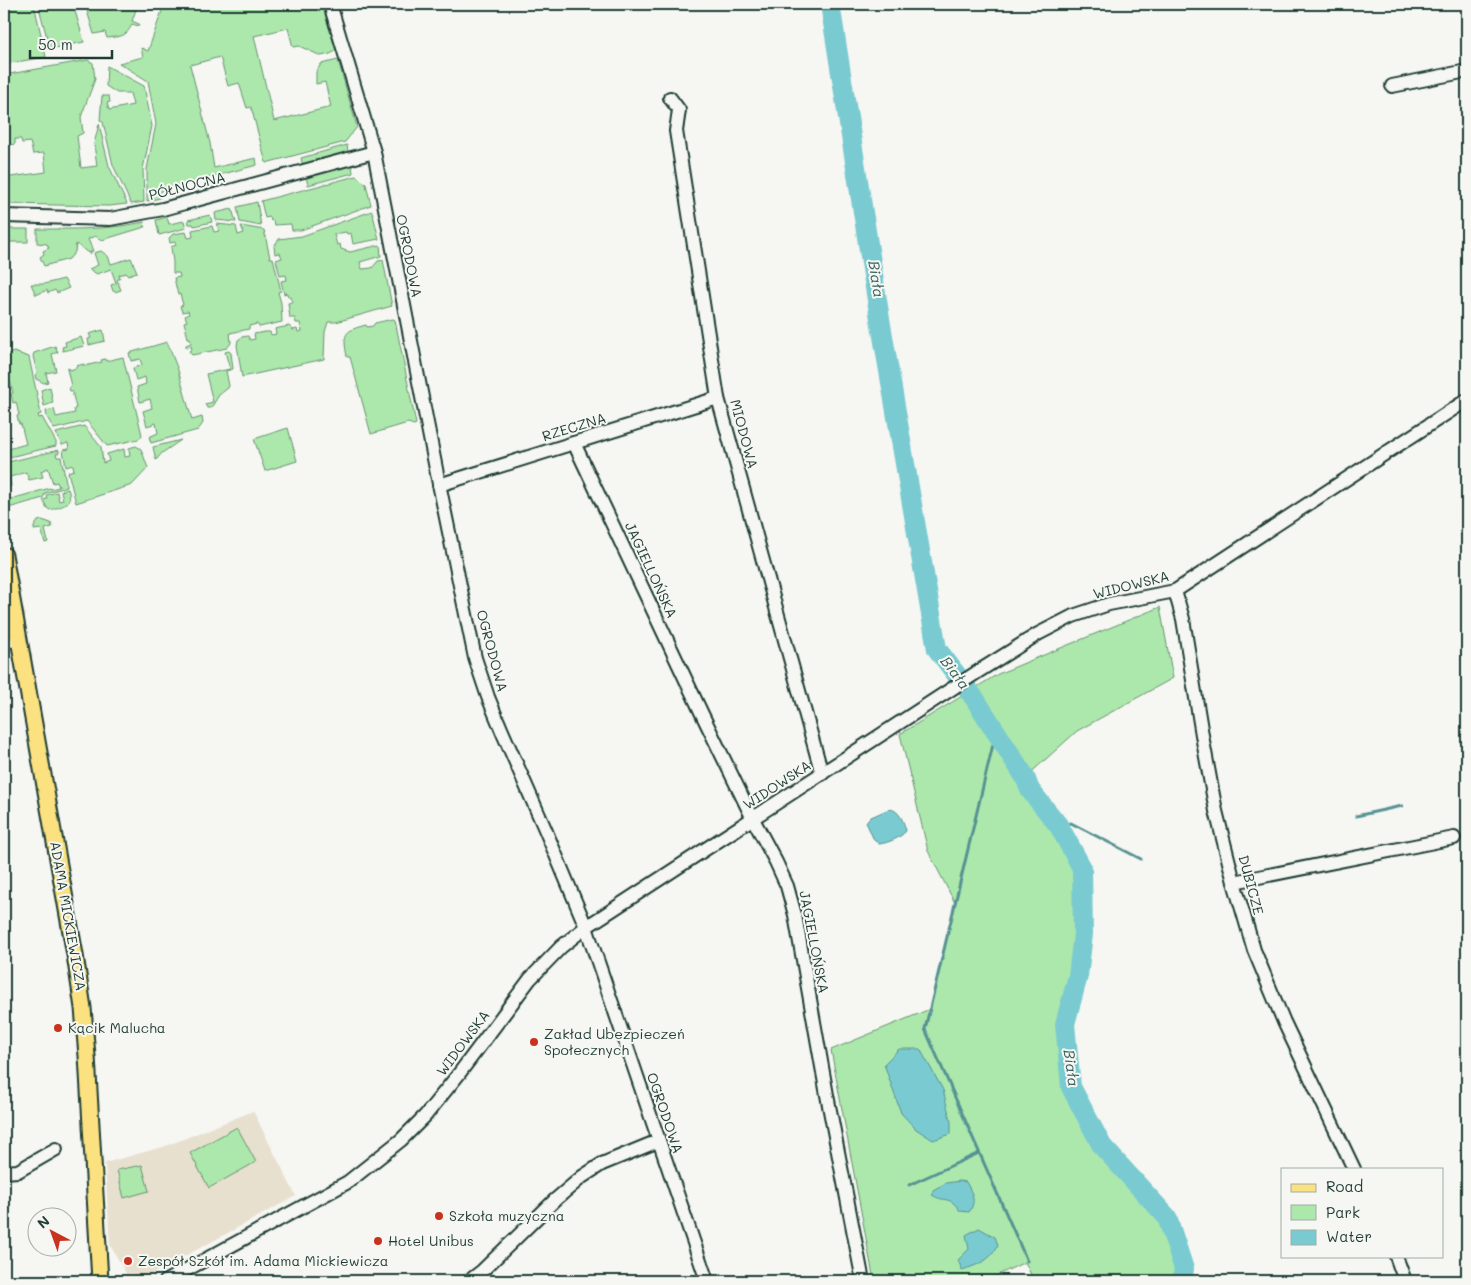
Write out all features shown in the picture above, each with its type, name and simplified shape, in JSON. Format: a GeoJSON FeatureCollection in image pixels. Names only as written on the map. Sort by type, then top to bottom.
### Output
{"type":"FeatureCollection","features":[{"type":"Feature","properties":{"kind":"main road","name":"ADAMA MICKIEWICZA"},"geometry":{"type":"LineString","coordinates":[[4,555],[11,640],[74,946],[83,1008],[100,1281]]}},
{"type":"Feature","properties":{"kind":"street","name":"OGRODOWA"},"geometry":{"type":"LineString","coordinates":[[330,4],[374,152],[475,658],[488,697],[586,927],[707,1281]]}},
{"type":"Feature","properties":{"kind":"street"},"geometry":{"type":"LineString","coordinates":[[1392,86],[1467,71]]}},
{"type":"Feature","properties":{"kind":"street","name":"MIODOWA"},"geometry":{"type":"LineString","coordinates":[[670,98],[678,110],[676,131],[718,398],[822,774]]}},
{"type":"Feature","properties":{"kind":"street","name":"PÓŁNOCNA"},"geometry":{"type":"LineString","coordinates":[[4,216],[110,219],[163,209],[374,152]]}},
{"type":"Feature","properties":{"kind":"street","name":"RZECZNA"},"geometry":{"type":"LineString","coordinates":[[439,485],[718,398]]}},
{"type":"Feature","properties":{"kind":"street","name":"WIDOWSKA"},"geometry":{"type":"LineString","coordinates":[[166,1281],[348,1182],[401,1140],[425,1116],[447,1089],[534,974],[561,947],[586,927],[944,693],[1038,634],[1073,616],[1109,604],[1175,591],[1467,400]]}},
{"type":"Feature","properties":{"kind":"street","name":"JAGIELLOŃSKA"},"geometry":{"type":"LineString","coordinates":[[574,443],[753,819],[787,886],[795,915],[827,1095],[864,1281]]}},
{"type":"Feature","properties":{"kind":"street","name":"DUBICZE"},"geometry":{"type":"LineString","coordinates":[[1175,591],[1183,619],[1216,811],[1234,882],[1258,959],[1284,1022],[1354,1168]]}},
{"type":"Feature","properties":{"kind":"street"},"geometry":{"type":"LineString","coordinates":[[1234,882],[1454,838]]}},
{"type":"Feature","properties":{"kind":"street"},"geometry":{"type":"LineString","coordinates":[[469,1281],[582,1177],[602,1164],[658,1141]]}},
{"type":"Feature","properties":{"kind":"street"},"geometry":{"type":"LineString","coordinates":[[4,1172],[18,1171],[56,1149]]}},
{"type":"Feature","properties":{"kind":"street"},"geometry":{"type":"LineString","coordinates":[[1397,1258],[1405,1281]]}},
{"type":"Feature","properties":{"kind":"shaded area"},"geometry":{"type":"Polygon","coordinates":[[[253,1111],[296,1196],[139,1281],[137,1281],[132,1273],[127,1275],[110,1245],[105,1163],[166,1146],[253,1111]]]}},
{"type":"Feature","properties":{"kind":"green space"},"geometry":{"type":"Polygon","coordinates":[[[4,4],[34,4],[46,57],[4,64],[4,4]]]}},
{"type":"Feature","properties":{"kind":"green space"},"geometry":{"type":"Polygon","coordinates":[[[38,4],[73,4],[84,42],[50,49],[38,4]]]}},
{"type":"Feature","properties":{"kind":"green space"},"geometry":{"type":"Polygon","coordinates":[[[85,4],[138,4],[132,21],[139,24],[138,26],[132,24],[125,34],[119,36],[107,38],[105,32],[94,34],[85,4]]]}},
{"type":"Feature","properties":{"kind":"green space"},"geometry":{"type":"Polygon","coordinates":[[[162,4],[322,4],[336,51],[330,54],[321,56],[299,46],[293,47],[288,28],[254,36],[274,121],[331,107],[325,82],[316,84],[316,72],[321,64],[338,60],[357,127],[345,142],[266,163],[251,107],[247,108],[239,83],[228,86],[220,57],[190,65],[210,143],[214,168],[256,158],[257,165],[163,190],[160,193],[160,198],[147,201],[147,169],[156,124],[148,81],[119,63],[143,57],[141,48],[148,51],[164,5],[162,4]]]}},
{"type":"Feature","properties":{"kind":"green space"},"geometry":{"type":"Polygon","coordinates":[[[88,60],[93,63],[95,79],[81,117],[83,133],[77,136],[81,168],[97,166],[94,144],[99,124],[109,166],[127,204],[109,206],[4,204],[4,178],[46,172],[44,153],[33,154],[30,142],[22,143],[21,139],[15,139],[15,144],[4,146],[4,75],[88,60]]]}},
{"type":"Feature","properties":{"kind":"green space"},"geometry":{"type":"Polygon","coordinates":[[[107,66],[144,86],[152,126],[143,169],[144,202],[131,204],[113,165],[103,122],[100,120],[102,96],[109,96],[110,102],[107,103],[109,110],[133,105],[130,93],[117,93],[106,86],[107,66]]]}},
{"type":"Feature","properties":{"kind":"green space"},"geometry":{"type":"Polygon","coordinates":[[[347,145],[348,153],[303,166],[301,158],[347,145]]]}},
{"type":"Feature","properties":{"kind":"green space"},"geometry":{"type":"Polygon","coordinates":[[[352,165],[353,173],[308,185],[306,177],[352,165]]]}},
{"type":"Feature","properties":{"kind":"green space"},"geometry":{"type":"Polygon","coordinates":[[[356,176],[366,184],[371,205],[301,230],[292,230],[291,224],[274,225],[270,217],[265,218],[261,201],[356,176]]]}},
{"type":"Feature","properties":{"kind":"green space"},"geometry":{"type":"Polygon","coordinates":[[[257,202],[261,226],[240,222],[237,207],[257,202]]]}},
{"type":"Feature","properties":{"kind":"green space"},"geometry":{"type":"Polygon","coordinates":[[[232,209],[236,222],[216,220],[215,213],[232,209]]]}},
{"type":"Feature","properties":{"kind":"green space"},"geometry":{"type":"Polygon","coordinates":[[[372,211],[379,239],[353,244],[351,233],[334,234],[337,245],[340,244],[341,249],[350,252],[380,245],[381,256],[360,262],[362,269],[372,268],[378,261],[383,260],[392,306],[336,322],[328,322],[325,332],[324,359],[242,377],[237,345],[238,340],[248,336],[250,340],[255,339],[254,334],[265,332],[270,332],[271,335],[276,334],[275,329],[289,326],[293,330],[297,329],[298,332],[302,331],[300,323],[296,323],[295,318],[290,318],[288,303],[292,302],[287,293],[284,294],[281,281],[287,280],[286,275],[280,276],[276,260],[282,258],[280,253],[275,254],[274,246],[279,239],[302,236],[372,211]]]}},
{"type":"Feature","properties":{"kind":"green space"},"geometry":{"type":"Polygon","coordinates":[[[210,215],[212,222],[194,226],[189,224],[188,220],[210,215]]]}},
{"type":"Feature","properties":{"kind":"green space"},"geometry":{"type":"Polygon","coordinates":[[[167,217],[169,224],[184,221],[186,228],[159,235],[156,220],[167,217]]]}},
{"type":"Feature","properties":{"kind":"green space"},"geometry":{"type":"Polygon","coordinates":[[[144,222],[145,227],[102,240],[95,236],[88,239],[93,251],[90,252],[91,254],[76,244],[75,252],[69,259],[44,266],[40,257],[44,254],[43,251],[49,248],[47,244],[37,243],[37,229],[103,228],[144,222]]]}},
{"type":"Feature","properties":{"kind":"green space"},"geometry":{"type":"Polygon","coordinates":[[[217,224],[236,226],[238,235],[244,233],[241,226],[264,230],[270,258],[273,258],[281,291],[278,292],[281,303],[282,322],[259,327],[257,324],[249,326],[249,329],[230,333],[231,343],[227,348],[192,355],[189,351],[192,349],[191,346],[186,348],[186,345],[191,343],[184,322],[187,321],[185,316],[189,314],[188,311],[182,312],[180,306],[183,305],[180,294],[178,295],[174,278],[180,277],[179,273],[173,273],[171,247],[176,245],[175,242],[170,243],[169,238],[173,234],[186,232],[188,238],[193,237],[192,230],[212,226],[214,232],[219,231],[217,224]]]}},
{"type":"Feature","properties":{"kind":"green space"},"geometry":{"type":"Polygon","coordinates":[[[4,229],[28,229],[28,242],[8,242],[4,245],[4,229]]]}},
{"type":"Feature","properties":{"kind":"green space"},"geometry":{"type":"Polygon","coordinates":[[[101,251],[108,256],[111,264],[131,258],[137,272],[119,275],[120,278],[117,280],[121,290],[113,291],[111,285],[116,283],[111,269],[97,274],[89,269],[98,265],[94,253],[101,251]]]}},
{"type":"Feature","properties":{"kind":"green space"},"geometry":{"type":"Polygon","coordinates":[[[64,279],[69,288],[57,293],[55,290],[48,293],[47,290],[36,295],[31,284],[44,284],[64,279]]]}},
{"type":"Feature","properties":{"kind":"green space"},"geometry":{"type":"Polygon","coordinates":[[[395,320],[416,424],[408,423],[371,434],[350,357],[347,357],[345,338],[353,329],[366,325],[367,327],[373,326],[375,323],[395,320]]]}},
{"type":"Feature","properties":{"kind":"green space"},"geometry":{"type":"Polygon","coordinates":[[[103,330],[105,341],[89,345],[88,339],[91,338],[89,334],[103,330]]]}},
{"type":"Feature","properties":{"kind":"green space"},"geometry":{"type":"Polygon","coordinates":[[[81,337],[84,346],[63,351],[62,347],[66,346],[65,342],[81,337]]]}},
{"type":"Feature","properties":{"kind":"green space"},"geometry":{"type":"Polygon","coordinates":[[[167,342],[178,370],[192,420],[202,417],[203,423],[198,430],[151,443],[149,437],[158,433],[156,423],[147,426],[143,411],[152,408],[150,399],[140,402],[137,387],[146,384],[145,377],[136,380],[133,368],[142,365],[140,359],[131,361],[129,353],[167,342]]]}},
{"type":"Feature","properties":{"kind":"green space"},"geometry":{"type":"Polygon","coordinates":[[[55,346],[58,352],[52,354],[56,371],[46,373],[48,382],[44,383],[36,379],[35,375],[37,373],[33,356],[34,353],[55,346]]]}},
{"type":"Feature","properties":{"kind":"green space"},"geometry":{"type":"Polygon","coordinates":[[[229,351],[231,353],[233,369],[226,371],[229,386],[219,395],[211,408],[207,408],[205,404],[213,402],[206,374],[230,369],[225,352],[229,351]]]}},
{"type":"Feature","properties":{"kind":"green space"},"geometry":{"type":"Polygon","coordinates":[[[14,352],[29,357],[41,414],[38,415],[39,418],[42,417],[56,442],[56,446],[5,458],[4,452],[8,451],[8,449],[26,444],[17,416],[19,415],[16,402],[13,403],[11,394],[13,393],[10,381],[8,381],[6,373],[8,372],[4,359],[4,355],[14,352]]]}},
{"type":"Feature","properties":{"kind":"green space"},"geometry":{"type":"Polygon","coordinates":[[[123,357],[142,435],[139,439],[107,446],[87,421],[54,429],[47,417],[46,411],[54,409],[56,417],[75,413],[74,409],[76,408],[72,391],[70,391],[69,387],[71,386],[67,369],[69,368],[70,370],[84,364],[84,366],[102,362],[101,360],[105,359],[106,361],[123,357]]]}},
{"type":"Feature","properties":{"kind":"green space"},"geometry":{"type":"Polygon","coordinates":[[[50,387],[53,403],[44,406],[41,390],[50,387]]]}},
{"type":"Feature","properties":{"kind":"green space"},"geometry":{"type":"Polygon","coordinates":[[[84,426],[101,447],[103,463],[109,461],[107,454],[124,449],[125,457],[130,456],[129,448],[136,446],[141,449],[148,468],[132,485],[76,503],[68,472],[74,470],[73,465],[66,467],[63,450],[69,449],[68,443],[62,445],[56,433],[84,426]]]}},
{"type":"Feature","properties":{"kind":"green space"},"geometry":{"type":"Polygon","coordinates":[[[288,428],[297,461],[265,471],[254,439],[288,428]]]}},
{"type":"Feature","properties":{"kind":"green space"},"geometry":{"type":"Polygon","coordinates":[[[181,440],[162,453],[156,460],[153,447],[181,440]]]}},
{"type":"Feature","properties":{"kind":"green space"},"geometry":{"type":"Polygon","coordinates":[[[59,450],[59,453],[56,454],[57,457],[61,457],[67,487],[45,493],[43,498],[5,509],[4,501],[59,487],[57,482],[53,483],[48,468],[41,471],[43,477],[29,480],[26,472],[10,477],[11,486],[6,488],[7,491],[4,492],[4,463],[59,450]]]}},
{"type":"Feature","properties":{"kind":"green space"},"geometry":{"type":"Polygon","coordinates":[[[68,489],[69,498],[66,504],[50,510],[47,508],[43,500],[47,499],[46,495],[57,492],[59,501],[63,500],[61,491],[68,489]]]}},
{"type":"Feature","properties":{"kind":"green space"},"geometry":{"type":"Polygon","coordinates":[[[42,520],[51,523],[52,527],[45,529],[48,542],[45,543],[41,529],[34,530],[38,521],[42,520]]]}},
{"type":"Feature","properties":{"kind":"green space"},"geometry":{"type":"Polygon","coordinates":[[[1160,607],[1173,678],[1077,731],[1026,777],[1031,790],[1059,826],[1082,868],[1083,934],[1078,976],[1065,1024],[1071,1087],[1102,1146],[1167,1217],[1184,1269],[1182,1281],[1034,1281],[1025,1262],[985,1281],[874,1281],[831,1050],[930,1009],[955,903],[928,851],[900,734],[998,674],[1160,607]]]}},
{"type":"Feature","properties":{"kind":"green space"},"geometry":{"type":"Polygon","coordinates":[[[237,1127],[256,1162],[209,1188],[190,1153],[237,1127]]]}},
{"type":"Feature","properties":{"kind":"green space"},"geometry":{"type":"Polygon","coordinates":[[[142,1165],[149,1191],[124,1198],[117,1170],[142,1165]]]}},
{"type":"Feature","properties":{"kind":"water"},"geometry":{"type":"Polygon","coordinates":[[[889,809],[896,811],[906,831],[894,840],[879,844],[873,838],[866,822],[869,818],[889,809]]]}},
{"type":"Feature","properties":{"kind":"water"},"geometry":{"type":"Polygon","coordinates":[[[899,1049],[920,1049],[943,1090],[951,1122],[951,1134],[933,1140],[916,1129],[901,1113],[884,1064],[899,1049]]]}},
{"type":"Feature","properties":{"kind":"water"},"geometry":{"type":"Polygon","coordinates":[[[966,1182],[973,1197],[973,1204],[969,1212],[960,1211],[950,1201],[932,1195],[933,1190],[946,1183],[966,1182]]]}},
{"type":"Feature","properties":{"kind":"water"},"geometry":{"type":"Polygon","coordinates":[[[979,1228],[995,1237],[998,1245],[987,1259],[962,1270],[958,1260],[969,1249],[966,1235],[979,1228]]]}},
{"type":"Feature","properties":{"kind":"waterway","name":"Biała"},"geometry":{"type":"LineString","coordinates":[[830,4],[880,319],[937,649],[975,699],[1025,777],[1030,790],[1059,826],[1082,868],[1083,934],[1078,976],[1065,1024],[1071,1087],[1102,1146],[1167,1217],[1184,1269],[1182,1281]]}},
{"type":"Feature","properties":{"kind":"waterway"},"geometry":{"type":"LineString","coordinates":[[996,732],[925,1029],[1027,1261]]}},
{"type":"Feature","properties":{"kind":"waterway"},"geometry":{"type":"LineString","coordinates":[[1356,816],[1402,806]]}},
{"type":"Feature","properties":{"kind":"waterway"},"geometry":{"type":"LineString","coordinates":[[1059,826],[1071,823],[1141,859]]}},
{"type":"Feature","properties":{"kind":"waterway"},"geometry":{"type":"LineString","coordinates":[[909,1185],[979,1153]]}},
{"type":"Feature","properties":{"kind":"place","name":"Kącik Malucha"},"geometry":{"type":"Point","coordinates":[58,1028]}},
{"type":"Feature","properties":{"kind":"place","name":"Zakład Ubezpieczeń Społecznych"},"geometry":{"type":"Point","coordinates":[534,1042]}},
{"type":"Feature","properties":{"kind":"place","name":"Szkoła muzyczna"},"geometry":{"type":"Point","coordinates":[439,1216]}},
{"type":"Feature","properties":{"kind":"place","name":"Hotel Unibus"},"geometry":{"type":"Point","coordinates":[378,1241]}},
{"type":"Feature","properties":{"kind":"place","name":"Zespół Szkół im. Adama Mickiewicza"},"geometry":{"type":"Point","coordinates":[128,1261]}}]}
